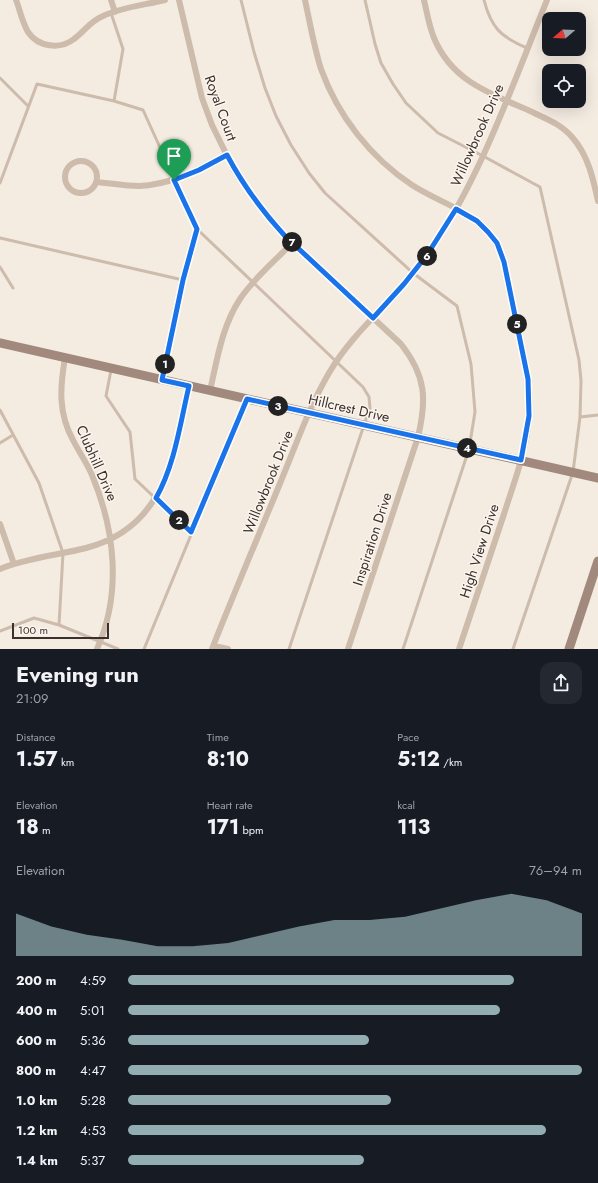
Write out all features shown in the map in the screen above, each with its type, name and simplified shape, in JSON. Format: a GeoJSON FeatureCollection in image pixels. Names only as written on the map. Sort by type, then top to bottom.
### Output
{"type":"FeatureCollection","features":[{"type":"Feature","properties":{"kind":"street"},"geometry":{"type":"LineString","coordinates":[[16,0],[28,31],[36,40],[50,46],[66,44],[75,39],[92,22],[113,12],[165,0]]}},
{"type":"Feature","properties":{"kind":"street"},"geometry":{"type":"LineString","coordinates":[[112,0],[113,12]]}},
{"type":"Feature","properties":{"kind":"street","name":"Royal Court"},"geometry":{"type":"LineString","coordinates":[[179,0],[202,98],[212,125],[234,170],[263,211],[292,243],[401,344],[409,354],[418,371],[423,392],[423,417],[418,437]]}},
{"type":"Feature","properties":{"kind":"street","name":"High View Drive"},"geometry":{"type":"LineString","coordinates":[[305,0],[321,69],[333,96],[352,127],[366,144],[390,168],[412,185],[477,221],[497,243],[504,262],[528,379],[529,416],[521,460],[459,649]]}},
{"type":"Feature","properties":{"kind":"street"},"geometry":{"type":"LineString","coordinates":[[424,0],[434,37],[448,62],[467,81],[482,90],[551,121],[563,128],[578,144],[589,164],[598,201]]}},
{"type":"Feature","properties":{"kind":"street","name":"Willowbrook Drive"},"geometry":{"type":"LineString","coordinates":[[213,647],[309,413],[328,375],[348,345],[413,273],[427,255],[456,209],[483,156],[547,0]]}},
{"type":"Feature","properties":{"kind":"street"},"geometry":{"type":"LineString","coordinates":[[96,182],[126,186],[141,186],[161,183],[174,180],[199,170],[227,155]]}},
{"type":"Feature","properties":{"kind":"street"},"geometry":{"type":"LineString","coordinates":[[82,160],[87,162],[97,173],[96,182],[94,187],[86,192],[74,192],[66,184],[64,178],[65,171],[71,164],[82,160]]}},
{"type":"Feature","properties":{"kind":"street"},"geometry":{"type":"LineString","coordinates":[[210,391],[222,338],[240,298],[292,243]]}},
{"type":"Feature","properties":{"kind":"street","name":"Hillcrest Drive"},"geometry":{"type":"LineString","coordinates":[[0,343],[598,478]]}},
{"type":"Feature","properties":{"kind":"street","name":"Clubhill Drive"},"geometry":{"type":"LineString","coordinates":[[65,358],[61,381],[64,417],[72,439],[91,473],[103,505],[110,539],[113,574],[111,598],[107,620],[97,649]]}},
{"type":"Feature","properties":{"kind":"street"},"geometry":{"type":"LineString","coordinates":[[0,569],[14,564],[87,548],[110,539],[133,524],[144,514],[164,484],[173,457],[189,386]]}},
{"type":"Feature","properties":{"kind":"street","name":"Inspiration Drive"},"geometry":{"type":"LineString","coordinates":[[348,649],[418,437]]}},
{"type":"Feature","properties":{"kind":"street"},"geometry":{"type":"LineString","coordinates":[[0,524],[14,564]]}},
{"type":"Feature","properties":{"kind":"street"},"geometry":{"type":"LineString","coordinates":[[569,649],[598,561]]}},
{"type":"Feature","properties":{"kind":"street"},"geometry":{"type":"LineString","coordinates":[[213,647],[228,649]]}},
{"type":"Feature","properties":{"kind":"lane"},"geometry":{"type":"LineString","coordinates":[[241,0],[254,52],[265,88],[276,116],[291,145],[309,173],[325,193],[413,273],[457,306],[471,364],[475,412],[469,449],[403,649]]}},
{"type":"Feature","properties":{"kind":"lane"},"geometry":{"type":"LineString","coordinates":[[364,0],[381,63],[406,103],[438,133],[540,187],[579,360],[581,381],[580,417],[573,472],[513,649]]}},
{"type":"Feature","properties":{"kind":"lane"},"geometry":{"type":"LineString","coordinates":[[484,0],[491,22],[497,30],[504,36],[528,48]]}},
{"type":"Feature","properties":{"kind":"lane"},"geometry":{"type":"LineString","coordinates":[[113,12],[123,49],[114,101]]}},
{"type":"Feature","properties":{"kind":"lane"},"geometry":{"type":"LineString","coordinates":[[0,78],[28,106]]}},
{"type":"Feature","properties":{"kind":"lane"},"geometry":{"type":"LineString","coordinates":[[0,183],[36,84],[114,101],[143,110],[197,229],[337,360],[363,387],[369,397],[370,408],[289,649]]}},
{"type":"Feature","properties":{"kind":"lane"},"geometry":{"type":"LineString","coordinates":[[162,380],[183,280],[197,229]]}},
{"type":"Feature","properties":{"kind":"lane"},"geometry":{"type":"LineString","coordinates":[[0,238],[183,280]]}},
{"type":"Feature","properties":{"kind":"lane"},"geometry":{"type":"LineString","coordinates":[[0,267],[13,288]]}},
{"type":"Feature","properties":{"kind":"lane"},"geometry":{"type":"LineString","coordinates":[[111,368],[106,396],[130,432],[135,478],[191,532]]}},
{"type":"Feature","properties":{"kind":"lane"},"geometry":{"type":"LineString","coordinates":[[144,649],[247,399]]}},
{"type":"Feature","properties":{"kind":"lane"},"geometry":{"type":"LineString","coordinates":[[0,410],[39,483],[63,553],[59,625]]}},
{"type":"Feature","properties":{"kind":"lane"},"geometry":{"type":"LineString","coordinates":[[580,417],[598,415]]}},
{"type":"Feature","properties":{"kind":"lane"},"geometry":{"type":"LineString","coordinates":[[0,443],[13,435]]}},
{"type":"Feature","properties":{"kind":"lane"},"geometry":{"type":"LineString","coordinates":[[0,631],[34,618],[59,625],[118,649]]}},
{"type":"Feature","properties":{"kind":"route"},"geometry":{"type":"LineString","coordinates":[[227,155],[234,170],[250,194],[285,236],[373,318],[404,284],[427,255],[456,209],[477,221],[493,237],[500,250],[504,262],[527,369],[529,416],[527,436],[521,460],[247,399],[191,532],[156,498],[164,484],[173,457],[189,386],[162,380],[183,280],[197,229],[174,180],[199,170],[227,155]]}}]}
